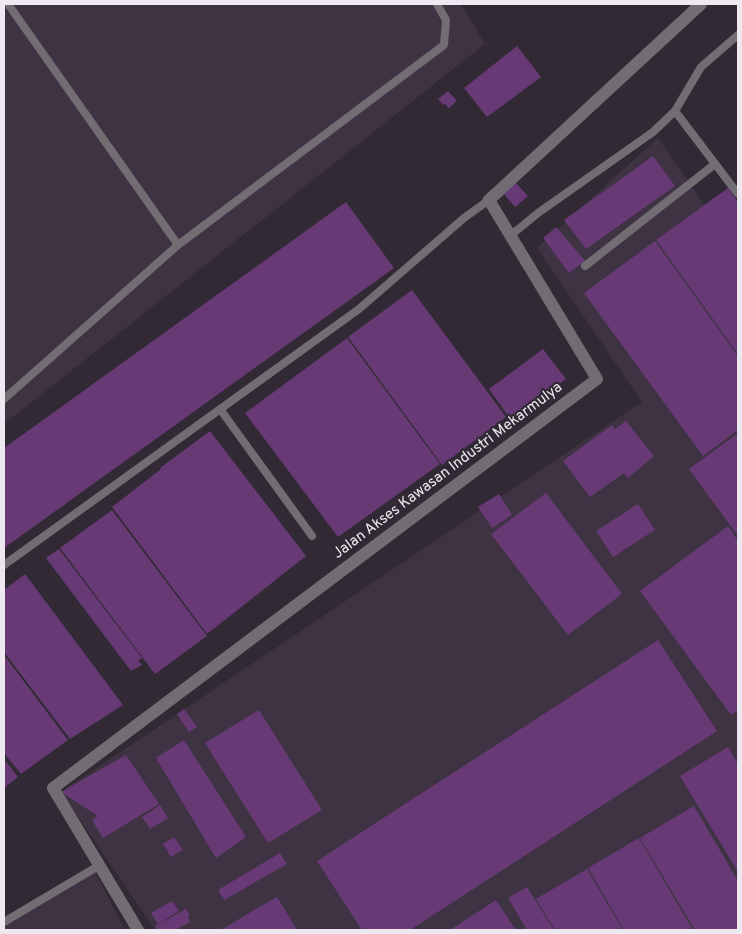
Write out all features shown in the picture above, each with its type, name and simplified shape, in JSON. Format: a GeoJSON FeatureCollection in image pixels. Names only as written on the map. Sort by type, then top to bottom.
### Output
{"type":"FeatureCollection","features":[{"type":"Feature","properties":{"kind":"street"},"geometry":{"type":"LineString","coordinates":[[489,200],[701,4]]}},
{"type":"Feature","properties":{"kind":"street","name":"Jalan Akses Kawasan Industri Mekarmulya"},"geometry":{"type":"LineString","coordinates":[[138,930],[53,788],[597,379],[489,200]]}},
{"type":"Feature","properties":{"kind":"lane"},"geometry":{"type":"LineString","coordinates":[[8,4],[178,245]]}},
{"type":"Feature","properties":{"kind":"lane"},"geometry":{"type":"LineString","coordinates":[[4,398],[178,245],[444,45],[446,20],[437,4]]}},
{"type":"Feature","properties":{"kind":"lane"},"geometry":{"type":"LineString","coordinates":[[510,236],[538,213],[653,132],[675,111],[702,67],[738,35]]}},
{"type":"Feature","properties":{"kind":"lane"},"geometry":{"type":"LineString","coordinates":[[675,111],[738,194]]}},
{"type":"Feature","properties":{"kind":"lane"},"geometry":{"type":"LineString","coordinates":[[585,266],[715,164]]}},
{"type":"Feature","properties":{"kind":"lane"},"geometry":{"type":"LineString","coordinates":[[4,565],[359,309],[464,218],[489,200]]}},
{"type":"Feature","properties":{"kind":"lane"},"geometry":{"type":"LineString","coordinates":[[220,409],[312,536]]}},
{"type":"Feature","properties":{"kind":"lane"},"geometry":{"type":"LineString","coordinates":[[4,922],[100,865]]}},
{"type":"Feature","properties":{"kind":"shaded area"},"geometry":{"type":"Polygon","coordinates":[[[4,4],[461,4],[485,44],[4,424],[4,4]]]}},
{"type":"Feature","properties":{"kind":"shaded area"},"geometry":{"type":"Polygon","coordinates":[[[658,138],[738,253],[738,930],[155,930],[61,792],[642,402],[537,248],[658,138]]]}},
{"type":"Feature","properties":{"kind":"shaded area"},"geometry":{"type":"Polygon","coordinates":[[[92,866],[125,930],[4,930],[4,927],[92,866]]]}},
{"type":"Feature","properties":{"kind":"building"},"geometry":{"type":"Polygon","coordinates":[[[517,46],[541,77],[487,117],[464,88],[517,46]]]}},
{"type":"Feature","properties":{"kind":"building"},"geometry":{"type":"Polygon","coordinates":[[[448,91],[457,101],[449,108],[438,99],[448,91]]]}},
{"type":"Feature","properties":{"kind":"building"},"geometry":{"type":"Polygon","coordinates":[[[653,156],[675,186],[586,249],[564,220],[653,156]]]}},
{"type":"Feature","properties":{"kind":"building"},"geometry":{"type":"Polygon","coordinates":[[[516,183],[528,196],[515,207],[504,194],[516,183]]]}},
{"type":"Feature","properties":{"kind":"building"},"geometry":{"type":"Polygon","coordinates":[[[728,188],[738,202],[738,354],[656,240],[728,188]]]}},
{"type":"Feature","properties":{"kind":"building"},"geometry":{"type":"Polygon","coordinates":[[[346,202],[394,268],[4,548],[4,448],[346,202]]]}},
{"type":"Feature","properties":{"kind":"building"},"geometry":{"type":"Polygon","coordinates":[[[556,227],[585,261],[569,273],[543,238],[556,227]]]}},
{"type":"Feature","properties":{"kind":"building"},"geometry":{"type":"Polygon","coordinates":[[[655,241],[738,356],[738,430],[703,456],[584,293],[655,241]]]}},
{"type":"Feature","properties":{"kind":"building"},"geometry":{"type":"Polygon","coordinates":[[[412,290],[506,417],[442,465],[348,337],[412,290]]]}},
{"type":"Feature","properties":{"kind":"building"},"geometry":{"type":"Polygon","coordinates":[[[347,338],[440,464],[338,537],[245,413],[347,338]]]}},
{"type":"Feature","properties":{"kind":"building"},"geometry":{"type":"Polygon","coordinates":[[[543,349],[566,379],[511,420],[489,389],[543,349]]]}},
{"type":"Feature","properties":{"kind":"building"},"geometry":{"type":"Polygon","coordinates":[[[626,421],[654,456],[628,478],[624,473],[590,497],[563,461],[612,425],[615,429],[626,421]]]}},
{"type":"Feature","properties":{"kind":"building"},"geometry":{"type":"Polygon","coordinates":[[[210,431],[306,556],[207,634],[112,507],[210,431]]]}},
{"type":"Feature","properties":{"kind":"building"},"geometry":{"type":"Polygon","coordinates":[[[738,433],[738,536],[689,469],[738,433]]]}},
{"type":"Feature","properties":{"kind":"building"},"geometry":{"type":"Polygon","coordinates":[[[546,493],[622,594],[568,635],[491,534],[546,493]]]}},
{"type":"Feature","properties":{"kind":"building"},"geometry":{"type":"Polygon","coordinates":[[[499,494],[512,515],[492,528],[478,507],[499,494]]]}},
{"type":"Feature","properties":{"kind":"building"},"geometry":{"type":"Polygon","coordinates":[[[638,504],[655,530],[613,557],[596,531],[638,504]]]}},
{"type":"Feature","properties":{"kind":"building"},"geometry":{"type":"Polygon","coordinates":[[[112,510],[207,636],[155,674],[60,548],[112,510]]]}},
{"type":"Feature","properties":{"kind":"building"},"geometry":{"type":"Polygon","coordinates":[[[728,526],[738,541],[738,710],[731,715],[640,591],[728,526]]]}},
{"type":"Feature","properties":{"kind":"building"},"geometry":{"type":"Polygon","coordinates":[[[59,549],[142,658],[138,661],[142,665],[131,671],[46,558],[59,549]]]}},
{"type":"Feature","properties":{"kind":"building"},"geometry":{"type":"Polygon","coordinates":[[[25,574],[123,705],[70,739],[4,652],[4,590],[25,574]]]}},
{"type":"Feature","properties":{"kind":"building"},"geometry":{"type":"Polygon","coordinates":[[[658,640],[717,731],[410,930],[362,930],[317,861],[658,640]]]}},
{"type":"Feature","properties":{"kind":"building"},"geometry":{"type":"Polygon","coordinates":[[[4,655],[68,740],[21,774],[4,753],[4,655]]]}},
{"type":"Feature","properties":{"kind":"building"},"geometry":{"type":"Polygon","coordinates":[[[184,709],[197,727],[189,732],[177,714],[184,709]]]}},
{"type":"Feature","properties":{"kind":"building"},"geometry":{"type":"Polygon","coordinates":[[[259,710],[322,810],[268,843],[205,743],[259,710]]]}},
{"type":"Feature","properties":{"kind":"building"},"geometry":{"type":"Polygon","coordinates":[[[184,740],[246,837],[216,858],[156,758],[184,740]]]}},
{"type":"Feature","properties":{"kind":"building"},"geometry":{"type":"Polygon","coordinates":[[[728,747],[738,764],[738,872],[680,776],[728,747]]]}},
{"type":"Feature","properties":{"kind":"building"},"geometry":{"type":"Polygon","coordinates":[[[126,755],[159,804],[103,838],[92,820],[98,816],[61,792],[126,755]]]}},
{"type":"Feature","properties":{"kind":"building"},"geometry":{"type":"Polygon","coordinates":[[[4,759],[18,777],[4,788],[4,759]]]}},
{"type":"Feature","properties":{"kind":"building"},"geometry":{"type":"Polygon","coordinates":[[[160,805],[168,818],[150,829],[142,817],[160,805]]]}},
{"type":"Feature","properties":{"kind":"building"},"geometry":{"type":"Polygon","coordinates":[[[694,806],[738,881],[738,930],[695,930],[640,838],[694,806]]]}},
{"type":"Feature","properties":{"kind":"building"},"geometry":{"type":"Polygon","coordinates":[[[174,837],[183,850],[171,857],[163,844],[174,837]]]}},
{"type":"Feature","properties":{"kind":"building"},"geometry":{"type":"Polygon","coordinates":[[[639,838],[693,930],[624,930],[588,868],[639,838]]]}},
{"type":"Feature","properties":{"kind":"building"},"geometry":{"type":"Polygon","coordinates":[[[280,853],[287,864],[224,900],[218,890],[280,853]]]}},
{"type":"Feature","properties":{"kind":"building"},"geometry":{"type":"Polygon","coordinates":[[[587,869],[623,930],[555,930],[536,899],[587,869]]]}},
{"type":"Feature","properties":{"kind":"building"},"geometry":{"type":"Polygon","coordinates":[[[527,887],[554,930],[527,930],[508,898],[527,887]]]}},
{"type":"Feature","properties":{"kind":"building"},"geometry":{"type":"Polygon","coordinates":[[[277,897],[297,930],[221,930],[251,912],[277,897]]]}},
{"type":"Feature","properties":{"kind":"building"},"geometry":{"type":"Polygon","coordinates":[[[496,900],[516,930],[450,930],[496,900]]]}},
{"type":"Feature","properties":{"kind":"building"},"geometry":{"type":"Polygon","coordinates":[[[172,901],[179,911],[158,924],[151,913],[172,901]]]}},
{"type":"Feature","properties":{"kind":"building"},"geometry":{"type":"Polygon","coordinates":[[[186,909],[190,916],[188,917],[190,922],[175,930],[157,930],[155,926],[186,909]]]}}]}
